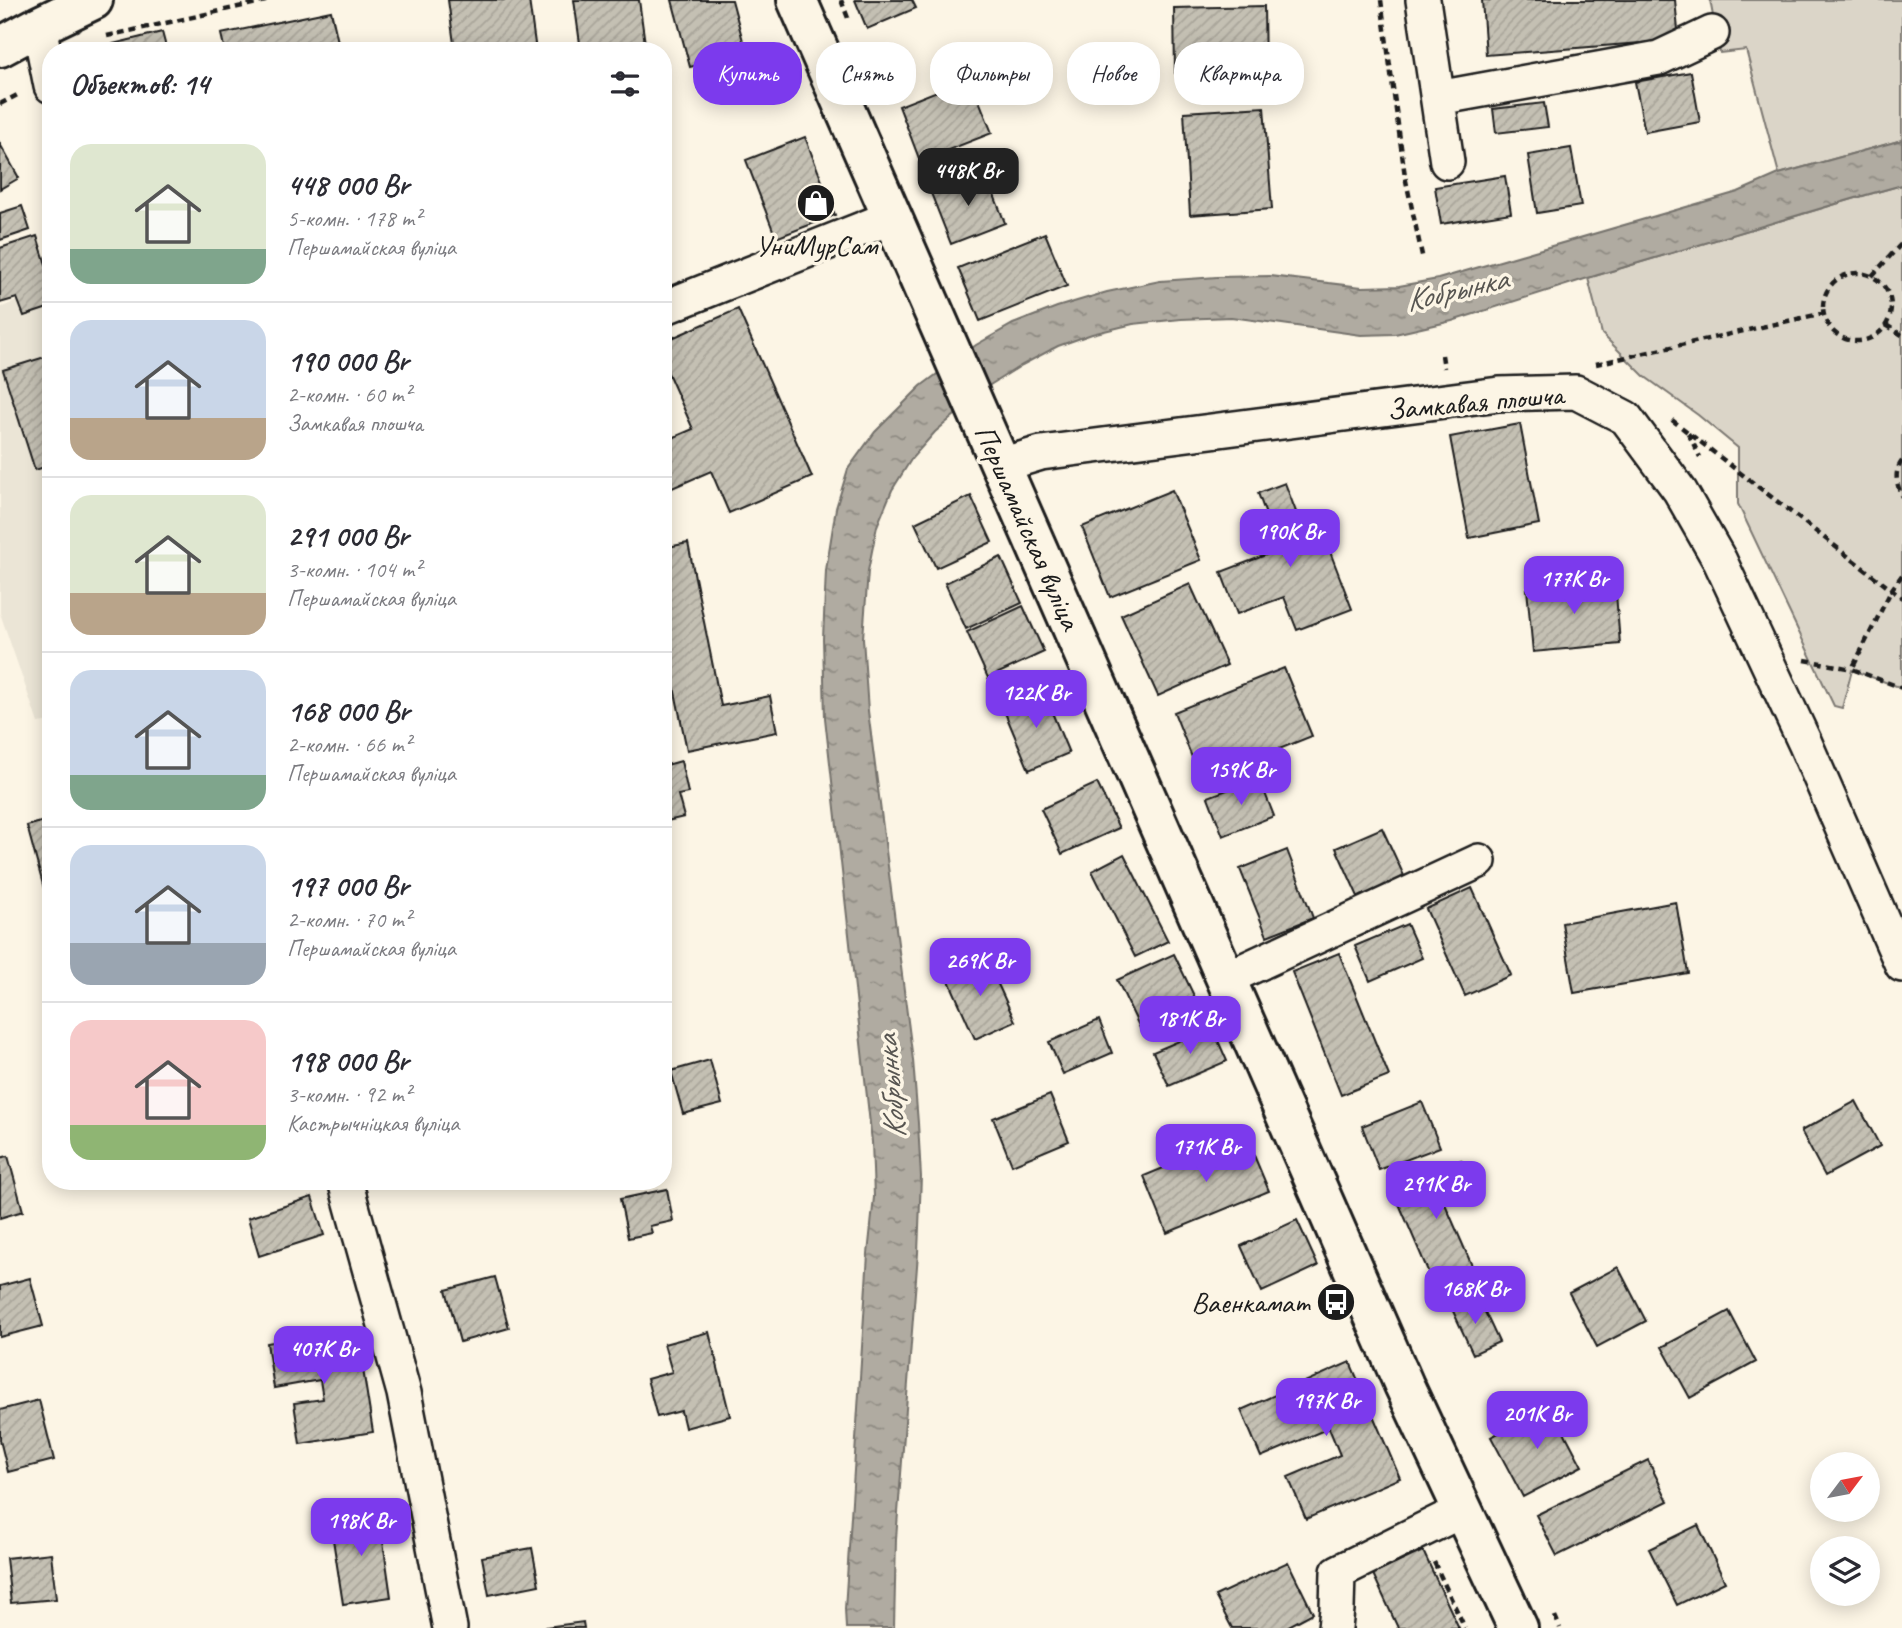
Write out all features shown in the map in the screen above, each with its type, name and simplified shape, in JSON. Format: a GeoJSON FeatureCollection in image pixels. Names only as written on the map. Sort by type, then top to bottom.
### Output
{"type":"FeatureCollection","features":[{"type":"Feature","properties":{"kind":"main road"},"geometry":{"type":"LineString","coordinates":[[0,47],[36,13],[93,0]]}},
{"type":"Feature","properties":{"kind":"main road","name":"Першамайская вуліца"},"geometry":{"type":"LineString","coordinates":[[797,0],[1404,1385],[1518,1628]]}},
{"type":"Feature","properties":{"kind":"street"},"geometry":{"type":"LineString","coordinates":[[1423,0],[1447,162]]}},
{"type":"Feature","properties":{"kind":"street"},"geometry":{"type":"LineString","coordinates":[[36,13],[42,42]]}},
{"type":"Feature","properties":{"kind":"street"},"geometry":{"type":"LineString","coordinates":[[1438,98],[1659,58],[1712,33]]}},
{"type":"Feature","properties":{"kind":"street"},"geometry":{"type":"LineString","coordinates":[[672,304],[892,217]]}},
{"type":"Feature","properties":{"kind":"street","name":"Замкавая плошча"},"geometry":{"type":"LineString","coordinates":[[1001,465],[1041,453],[1499,394],[1576,392],[1626,418],[1680,491],[1720,561],[1805,743],[1902,965]]}},
{"type":"Feature","properties":{"kind":"street"},"geometry":{"type":"LineString","coordinates":[[1225,979],[1479,861]]}},
{"type":"Feature","properties":{"kind":"street"},"geometry":{"type":"LineString","coordinates":[[347,1190],[404,1394],[450,1628]]}},
{"type":"Feature","properties":{"kind":"street"},"geometry":{"type":"LineString","coordinates":[[1335,1628],[1338,1572],[1463,1510]]}},
{"type":"Feature","properties":{"kind":"path"},"geometry":{"type":"LineString","coordinates":[[102,37],[270,0]]}},
{"type":"Feature","properties":{"kind":"path"},"geometry":{"type":"LineString","coordinates":[[1381,0],[1405,176],[1423,260]]}},
{"type":"Feature","properties":{"kind":"path"},"geometry":{"type":"LineString","coordinates":[[1872,276],[1902,243]]}},
{"type":"Feature","properties":{"kind":"path"},"geometry":{"type":"LineString","coordinates":[[1851,273],[1872,276],[1888,292],[1891,303],[1886,325],[1868,340],[1845,339],[1827,324],[1824,302],[1827,292],[1833,283],[1851,273]]}},
{"type":"Feature","properties":{"kind":"path"},"geometry":{"type":"LineString","coordinates":[[1609,371],[1600,363],[1824,313]]}},
{"type":"Feature","properties":{"kind":"path"},"geometry":{"type":"LineString","coordinates":[[1886,325],[1902,335]]}},
{"type":"Feature","properties":{"kind":"path"},"geometry":{"type":"LineString","coordinates":[[1668,417],[1902,598]]}},
{"type":"Feature","properties":{"kind":"path"},"geometry":{"type":"LineString","coordinates":[[1902,461],[1897,468],[1896,480],[1902,497]]}},
{"type":"Feature","properties":{"kind":"path"},"geometry":{"type":"LineString","coordinates":[[1852,669],[1892,589],[1902,575]]}},
{"type":"Feature","properties":{"kind":"path"},"geometry":{"type":"LineString","coordinates":[[1797,659],[1852,669],[1902,688]]}},
{"type":"Feature","properties":{"kind":"path"},"geometry":{"type":"LineString","coordinates":[[1433,1561],[1465,1628]]}},
{"type":"Feature","properties":{"kind":"shaded area"},"geometry":{"type":"Polygon","coordinates":[[[1710,0],[1902,0],[1902,140],[1779,174],[1746,50],[1720,53],[1710,0]]]}},
{"type":"Feature","properties":{"kind":"shaded area"},"geometry":{"type":"Polygon","coordinates":[[[1902,185],[1902,688],[1852,670],[1842,708],[1834,706],[1738,504],[1738,448],[1644,376],[1602,334],[1588,278],[1902,185]]]}},
{"type":"Feature","properties":{"kind":"shaded area"},"geometry":{"type":"Polygon","coordinates":[[[42,290],[42,722],[38,723],[0,613],[0,308],[42,290]]]}},
{"type":"Feature","properties":{"kind":"water","name":"Кобрынка"},"geometry":{"type":"Polygon","coordinates":[[[1902,140],[1902,185],[1452,321],[1395,334],[1361,335],[1231,317],[1133,324],[1092,334],[1058,346],[990,385],[935,432],[912,458],[892,490],[877,526],[868,571],[863,638],[868,711],[913,1060],[921,1177],[918,1253],[896,1539],[894,1628],[846,1628],[845,1609],[868,1254],[874,1197],[872,1142],[825,718],[823,639],[826,570],[836,508],[848,469],[875,432],[921,386],[976,345],[1013,324],[1057,307],[1107,292],[1160,281],[1270,276],[1362,287],[1399,286],[1438,279],[1738,192],[1779,174],[1902,140]]]}},
{"type":"Feature","properties":{"kind":"building"},"geometry":{"type":"Polygon","coordinates":[[[448,0],[529,0],[535,42],[454,42],[448,0]]]}},
{"type":"Feature","properties":{"kind":"building"},"geometry":{"type":"Polygon","coordinates":[[[574,0],[639,0],[645,42],[580,42],[574,0]]]}},
{"type":"Feature","properties":{"kind":"building"},"geometry":{"type":"Polygon","coordinates":[[[672,0],[732,0],[743,42],[693,42],[693,66],[690,67],[672,0]]]}},
{"type":"Feature","properties":{"kind":"building"},"geometry":{"type":"Polygon","coordinates":[[[855,0],[912,0],[916,8],[867,29],[855,0]]]}},
{"type":"Feature","properties":{"kind":"building"},"geometry":{"type":"Polygon","coordinates":[[[1482,0],[1675,0],[1679,40],[1486,55],[1482,0]]]}},
{"type":"Feature","properties":{"kind":"building"},"geometry":{"type":"Polygon","coordinates":[[[1264,6],[1265,42],[1175,42],[1174,8],[1264,6]]]}},
{"type":"Feature","properties":{"kind":"building"},"geometry":{"type":"Polygon","coordinates":[[[331,11],[338,42],[223,42],[221,34],[331,11]]]}},
{"type":"Feature","properties":{"kind":"building"},"geometry":{"type":"Polygon","coordinates":[[[162,32],[165,42],[121,42],[162,32]]]}},
{"type":"Feature","properties":{"kind":"building"},"geometry":{"type":"Polygon","coordinates":[[[1691,72],[1700,122],[1645,132],[1635,82],[1691,72]]]}},
{"type":"Feature","properties":{"kind":"building"},"geometry":{"type":"Polygon","coordinates":[[[930,94],[930,105],[981,105],[992,133],[920,161],[899,106],[916,105],[916,99],[930,94]]]}},
{"type":"Feature","properties":{"kind":"building"},"geometry":{"type":"Polygon","coordinates":[[[1544,103],[1548,127],[1496,133],[1493,109],[1544,103]]]}},
{"type":"Feature","properties":{"kind":"building"},"geometry":{"type":"Polygon","coordinates":[[[1264,107],[1272,209],[1190,215],[1184,112],[1264,107]]]}},
{"type":"Feature","properties":{"kind":"building"},"geometry":{"type":"Polygon","coordinates":[[[805,137],[835,215],[776,238],[746,160],[805,137]]]}},
{"type":"Feature","properties":{"kind":"building"},"geometry":{"type":"Polygon","coordinates":[[[0,144],[19,178],[0,189],[0,144]]]}},
{"type":"Feature","properties":{"kind":"building"},"geometry":{"type":"Polygon","coordinates":[[[1571,148],[1581,206],[1537,213],[1528,155],[1571,148]]]}},
{"type":"Feature","properties":{"kind":"building"},"geometry":{"type":"Polygon","coordinates":[[[985,172],[1005,223],[951,244],[931,193],[985,172]]]}},
{"type":"Feature","properties":{"kind":"building"},"geometry":{"type":"Polygon","coordinates":[[[1505,176],[1511,213],[1441,224],[1435,187],[1505,176]]]}},
{"type":"Feature","properties":{"kind":"building"},"geometry":{"type":"Polygon","coordinates":[[[22,206],[30,230],[0,240],[0,213],[22,206]]]}},
{"type":"Feature","properties":{"kind":"building"},"geometry":{"type":"Polygon","coordinates":[[[1045,233],[1067,286],[980,321],[958,268],[1045,233]]]}},
{"type":"Feature","properties":{"kind":"building"},"geometry":{"type":"Polygon","coordinates":[[[37,236],[42,252],[42,310],[24,316],[17,298],[0,303],[0,248],[37,236]]]}},
{"type":"Feature","properties":{"kind":"building"},"geometry":{"type":"Polygon","coordinates":[[[738,309],[812,477],[729,513],[711,471],[672,488],[672,438],[693,429],[672,382],[672,338],[738,309]]]}},
{"type":"Feature","properties":{"kind":"building"},"geometry":{"type":"Polygon","coordinates":[[[42,358],[42,468],[35,470],[3,370],[42,358]]]}},
{"type":"Feature","properties":{"kind":"building"},"geometry":{"type":"Polygon","coordinates":[[[1520,424],[1539,524],[1469,538],[1450,437],[1520,424]]]}},
{"type":"Feature","properties":{"kind":"building"},"geometry":{"type":"Polygon","coordinates":[[[1285,483],[1306,538],[1322,531],[1352,609],[1297,630],[1284,597],[1237,614],[1221,572],[1279,550],[1258,493],[1285,483]]]}},
{"type":"Feature","properties":{"kind":"building"},"geometry":{"type":"Polygon","coordinates":[[[1172,490],[1201,560],[1110,597],[1082,527],[1172,490]]]}},
{"type":"Feature","properties":{"kind":"building"},"geometry":{"type":"Polygon","coordinates":[[[971,496],[992,542],[936,568],[915,523],[971,496]]]}},
{"type":"Feature","properties":{"kind":"building"},"geometry":{"type":"Polygon","coordinates":[[[688,543],[721,706],[770,696],[777,732],[687,750],[672,678],[672,546],[688,543]]]}},
{"type":"Feature","properties":{"kind":"building"},"geometry":{"type":"Polygon","coordinates":[[[1001,557],[1022,603],[966,629],[945,583],[1001,557]]]}},
{"type":"Feature","properties":{"kind":"building"},"geometry":{"type":"Polygon","coordinates":[[[1615,581],[1620,644],[1533,652],[1527,589],[1615,581]]]}},
{"type":"Feature","properties":{"kind":"building"},"geometry":{"type":"Polygon","coordinates":[[[1190,584],[1227,665],[1158,696],[1121,615],[1190,584]]]}},
{"type":"Feature","properties":{"kind":"building"},"geometry":{"type":"Polygon","coordinates":[[[1023,606],[1044,652],[988,678],[967,632],[1023,606]]]}},
{"type":"Feature","properties":{"kind":"building"},"geometry":{"type":"Polygon","coordinates":[[[1284,668],[1312,736],[1201,780],[1174,712],[1284,668]]]}},
{"type":"Feature","properties":{"kind":"building"},"geometry":{"type":"Polygon","coordinates":[[[1043,691],[1069,753],[1029,770],[1003,708],[1043,691]]]}},
{"type":"Feature","properties":{"kind":"building"},"geometry":{"type":"Polygon","coordinates":[[[681,761],[688,793],[678,795],[684,817],[672,820],[672,764],[681,761]]]}},
{"type":"Feature","properties":{"kind":"building"},"geometry":{"type":"Polygon","coordinates":[[[1259,778],[1274,816],[1223,836],[1208,797],[1259,778]]]}},
{"type":"Feature","properties":{"kind":"building"},"geometry":{"type":"Polygon","coordinates":[[[1097,783],[1119,828],[1062,854],[1041,809],[1097,783]]]}},
{"type":"Feature","properties":{"kind":"building"},"geometry":{"type":"Polygon","coordinates":[[[42,822],[42,881],[27,826],[42,822]]]}},
{"type":"Feature","properties":{"kind":"building"},"geometry":{"type":"Polygon","coordinates":[[[1382,828],[1405,878],[1359,899],[1336,848],[1382,828]]]}},
{"type":"Feature","properties":{"kind":"building"},"geometry":{"type":"Polygon","coordinates":[[[1287,850],[1313,918],[1267,936],[1240,869],[1287,850]]]}},
{"type":"Feature","properties":{"kind":"building"},"geometry":{"type":"Polygon","coordinates":[[[1124,854],[1168,941],[1135,957],[1092,871],[1124,854]]]}},
{"type":"Feature","properties":{"kind":"building"},"geometry":{"type":"Polygon","coordinates":[[[1472,888],[1511,975],[1465,996],[1426,909],[1472,888]]]}},
{"type":"Feature","properties":{"kind":"building"},"geometry":{"type":"Polygon","coordinates":[[[1676,902],[1688,973],[1574,993],[1562,923],[1676,902]]]}},
{"type":"Feature","properties":{"kind":"building"},"geometry":{"type":"Polygon","coordinates":[[[1407,924],[1422,958],[1370,981],[1355,946],[1407,924]]]}},
{"type":"Feature","properties":{"kind":"building"},"geometry":{"type":"Polygon","coordinates":[[[1339,953],[1389,1076],[1341,1095],[1292,972],[1339,953]]]}},
{"type":"Feature","properties":{"kind":"building"},"geometry":{"type":"Polygon","coordinates":[[[1174,954],[1197,1002],[1140,1028],[1117,980],[1174,954]]]}},
{"type":"Feature","properties":{"kind":"building"},"geometry":{"type":"Polygon","coordinates":[[[985,956],[1015,1021],[975,1039],[946,974],[985,956]]]}},
{"type":"Feature","properties":{"kind":"building"},"geometry":{"type":"Polygon","coordinates":[[[1099,1020],[1112,1053],[1063,1074],[1049,1042],[1099,1020]]]}},
{"type":"Feature","properties":{"kind":"building"},"geometry":{"type":"Polygon","coordinates":[[[1212,1027],[1227,1061],[1169,1086],[1153,1052],[1212,1027]]]}},
{"type":"Feature","properties":{"kind":"building"},"geometry":{"type":"Polygon","coordinates":[[[710,1060],[722,1104],[683,1114],[672,1071],[710,1060]]]}},
{"type":"Feature","properties":{"kind":"building"},"geometry":{"type":"Polygon","coordinates":[[[1050,1095],[1069,1141],[1012,1165],[993,1118],[1050,1095]]]}},
{"type":"Feature","properties":{"kind":"building"},"geometry":{"type":"Polygon","coordinates":[[[1856,1101],[1880,1146],[1825,1176],[1801,1131],[1856,1101]]]}},
{"type":"Feature","properties":{"kind":"building"},"geometry":{"type":"Polygon","coordinates":[[[1422,1102],[1440,1147],[1379,1170],[1362,1126],[1422,1102]]]}},
{"type":"Feature","properties":{"kind":"building"},"geometry":{"type":"Polygon","coordinates":[[[1245,1134],[1269,1191],[1167,1233],[1144,1176],[1245,1134]]]}},
{"type":"Feature","properties":{"kind":"building"},"geometry":{"type":"Polygon","coordinates":[[[8,1156],[23,1211],[0,1218],[0,1158],[8,1156]]]}},
{"type":"Feature","properties":{"kind":"building"},"geometry":{"type":"Polygon","coordinates":[[[1461,1160],[1472,1184],[1442,1197],[1473,1268],[1434,1285],[1393,1190],[1461,1160]]]}},
{"type":"Feature","properties":{"kind":"building"},"geometry":{"type":"Polygon","coordinates":[[[667,1190],[673,1221],[650,1226],[652,1233],[628,1238],[620,1199],[667,1190]]]}},
{"type":"Feature","properties":{"kind":"building"},"geometry":{"type":"Polygon","coordinates":[[[312,1197],[324,1235],[259,1256],[248,1218],[312,1197]]]}},
{"type":"Feature","properties":{"kind":"building"},"geometry":{"type":"Polygon","coordinates":[[[1297,1220],[1318,1266],[1262,1292],[1241,1246],[1297,1220]]]}},
{"type":"Feature","properties":{"kind":"building"},"geometry":{"type":"Polygon","coordinates":[[[1618,1267],[1646,1321],[1597,1347],[1569,1293],[1618,1267]]]}},
{"type":"Feature","properties":{"kind":"building"},"geometry":{"type":"Polygon","coordinates":[[[495,1277],[509,1328],[460,1342],[446,1290],[495,1277]]]}},
{"type":"Feature","properties":{"kind":"building"},"geometry":{"type":"Polygon","coordinates":[[[30,1278],[43,1326],[0,1337],[0,1286],[30,1278]]]}},
{"type":"Feature","properties":{"kind":"building"},"geometry":{"type":"Polygon","coordinates":[[[1478,1297],[1499,1342],[1473,1354],[1452,1309],[1478,1297]]]}},
{"type":"Feature","properties":{"kind":"building"},"geometry":{"type":"Polygon","coordinates":[[[1729,1311],[1756,1362],[1690,1398],[1662,1347],[1729,1311]]]}},
{"type":"Feature","properties":{"kind":"building"},"geometry":{"type":"Polygon","coordinates":[[[709,1332],[730,1416],[685,1428],[681,1411],[657,1417],[647,1379],[672,1372],[664,1344],[709,1332]]]}},
{"type":"Feature","properties":{"kind":"building"},"geometry":{"type":"Polygon","coordinates":[[[319,1334],[321,1344],[358,1338],[373,1432],[300,1444],[294,1403],[323,1399],[320,1380],[274,1388],[267,1343],[319,1334]]]}},
{"type":"Feature","properties":{"kind":"building"},"geometry":{"type":"Polygon","coordinates":[[[1350,1362],[1400,1478],[1306,1519],[1288,1477],[1340,1455],[1329,1428],[1261,1457],[1241,1410],[1350,1362]]]}},
{"type":"Feature","properties":{"kind":"building"},"geometry":{"type":"Polygon","coordinates":[[[39,1400],[54,1460],[8,1472],[0,1440],[0,1410],[39,1400]]]}},
{"type":"Feature","properties":{"kind":"building"},"geometry":{"type":"Polygon","coordinates":[[[1550,1405],[1582,1466],[1523,1497],[1491,1437],[1550,1405]]]}},
{"type":"Feature","properties":{"kind":"building"},"geometry":{"type":"Polygon","coordinates":[[[1648,1460],[1668,1501],[1557,1556],[1536,1515],[1648,1460]]]}},
{"type":"Feature","properties":{"kind":"building"},"geometry":{"type":"Polygon","coordinates":[[[379,1513],[391,1597],[343,1604],[330,1520],[379,1513]]]}},
{"type":"Feature","properties":{"kind":"building"},"geometry":{"type":"Polygon","coordinates":[[[1698,1525],[1725,1582],[1677,1605],[1649,1549],[1698,1525]]]}},
{"type":"Feature","properties":{"kind":"building"},"geometry":{"type":"Polygon","coordinates":[[[532,1548],[539,1585],[489,1595],[482,1557],[532,1548]]]}},
{"type":"Feature","properties":{"kind":"building"},"geometry":{"type":"Polygon","coordinates":[[[1423,1551],[1459,1628],[1398,1628],[1373,1574],[1423,1551]]]}},
{"type":"Feature","properties":{"kind":"building"},"geometry":{"type":"Polygon","coordinates":[[[51,1553],[56,1599],[11,1603],[6,1558],[51,1553]]]}},
{"type":"Feature","properties":{"kind":"building"},"geometry":{"type":"Polygon","coordinates":[[[1288,1562],[1313,1613],[1285,1628],[1232,1628],[1215,1596],[1288,1562]]]}},
{"type":"Feature","properties":{"kind":"building"},"geometry":{"type":"Polygon","coordinates":[[[583,1622],[584,1628],[546,1627],[583,1622]]]}},
{"type":"Feature","properties":{"kind":"place","name":"УниМурСам"},"geometry":{"type":"Point","coordinates":[816,203]}},
{"type":"Feature","properties":{"kind":"place","name":"Ваенкамат"},"geometry":{"type":"Point","coordinates":[1336,1302]}}]}
